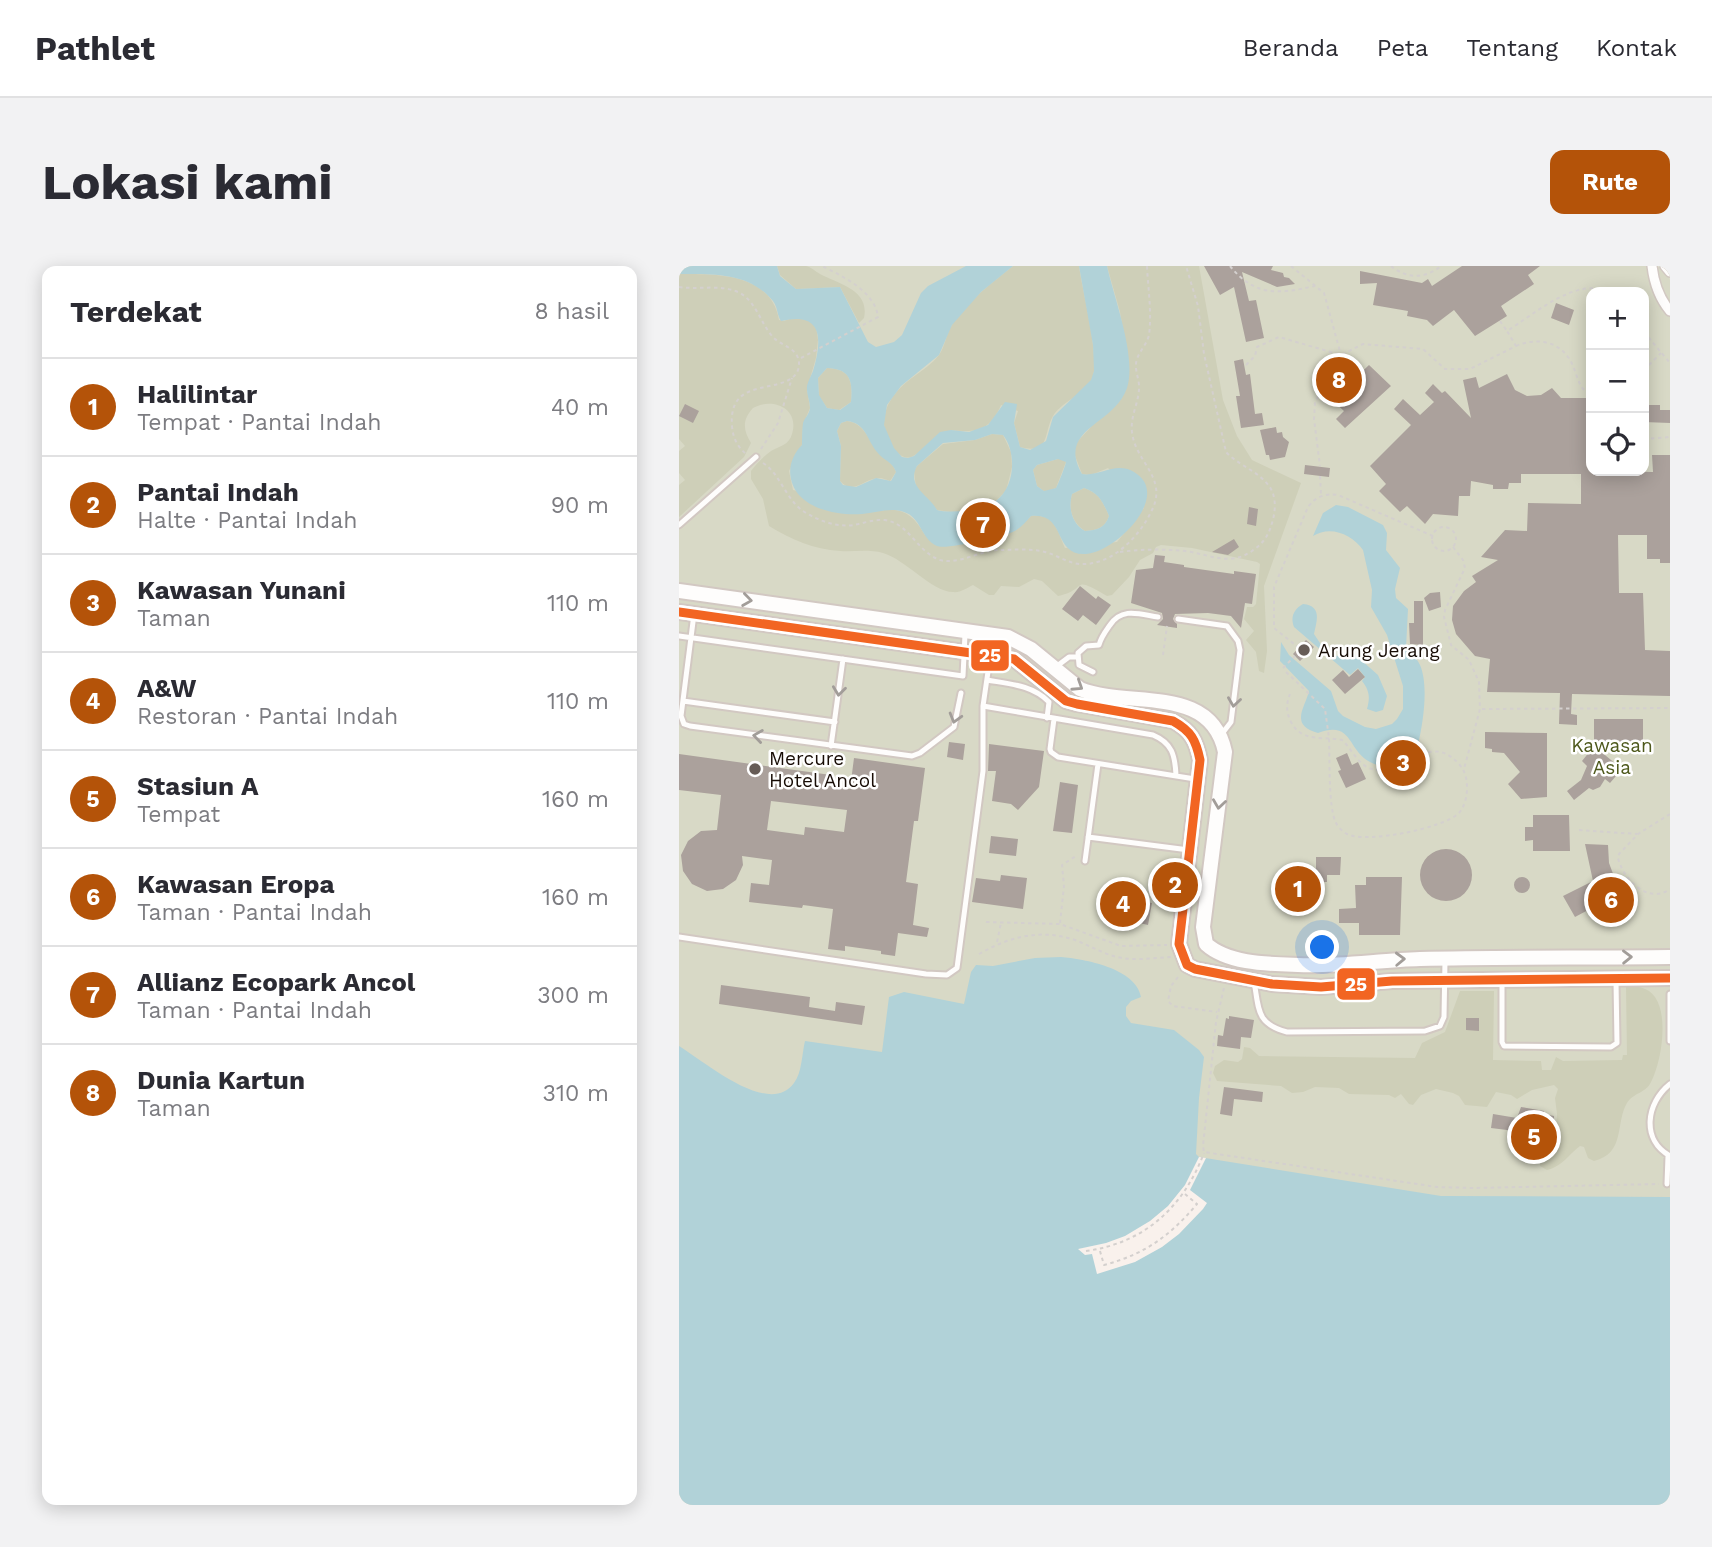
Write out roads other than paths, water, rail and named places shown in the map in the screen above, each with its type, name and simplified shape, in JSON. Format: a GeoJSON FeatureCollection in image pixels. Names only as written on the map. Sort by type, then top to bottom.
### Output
{"type":"FeatureCollection","features":[{"type":"Feature","properties":{"kind":"street"},"geometry":{"type":"LineString","coordinates":[[1653,266],[1654,283],[1664,305],[1670,311]]}},
{"type":"Feature","properties":{"kind":"street"},"geometry":{"type":"LineString","coordinates":[[1665,266],[1670,272]]}},
{"type":"Feature","properties":{"kind":"street"},"geometry":{"type":"LineString","coordinates":[[679,591],[1009,637],[1020,642],[1080,689],[1091,693],[1157,701],[1199,712],[1213,723],[1221,736],[1225,752],[1203,936],[1206,944],[1226,956],[1296,965],[1445,958],[1670,957]]}},
{"type":"Feature","properties":{"kind":"street"},"geometry":{"type":"LineString","coordinates":[[687,613],[990,655],[1020,662],[1060,696],[1077,704],[1173,721],[1187,729],[1198,749],[1199,779],[1189,850],[1183,955],[1202,972],[1294,987],[1392,981],[1670,978]]}},
{"type":"Feature","properties":{"kind":"lane"},"geometry":{"type":"LineString","coordinates":[[679,525],[756,457]]}},
{"type":"Feature","properties":{"kind":"lane"},"geometry":{"type":"LineString","coordinates":[[687,613],[691,637],[680,720],[690,726],[903,756],[920,753],[954,727],[961,693]]}},
{"type":"Feature","properties":{"kind":"lane"},"geometry":{"type":"LineString","coordinates":[[1077,657],[1087,646],[1099,645],[1113,620],[1121,614],[1158,617]]}},
{"type":"Feature","properties":{"kind":"lane"},"geometry":{"type":"LineString","coordinates":[[1178,619],[1227,626],[1238,641],[1240,650],[1231,722],[1221,736]]}},
{"type":"Feature","properties":{"kind":"lane"},"geometry":{"type":"LineString","coordinates":[[679,636],[963,677],[965,631]]}},
{"type":"Feature","properties":{"kind":"lane"},"geometry":{"type":"LineString","coordinates":[[679,937],[926,974],[947,975],[957,968],[983,771],[983,706],[990,655]]}},
{"type":"Feature","properties":{"kind":"lane"},"geometry":{"type":"LineString","coordinates":[[1054,668],[1069,657],[1077,657]]}},
{"type":"Feature","properties":{"kind":"lane"},"geometry":{"type":"LineString","coordinates":[[1077,657],[1083,669],[1093,672]]}},
{"type":"Feature","properties":{"kind":"lane"},"geometry":{"type":"LineString","coordinates":[[831,746],[843,659]]}},
{"type":"Feature","properties":{"kind":"lane"},"geometry":{"type":"LineString","coordinates":[[987,680],[1028,687],[1049,702],[1051,752],[1058,757],[1199,779]]}},
{"type":"Feature","properties":{"kind":"lane"},"geometry":{"type":"LineString","coordinates":[[683,701],[835,722]]}},
{"type":"Feature","properties":{"kind":"lane"},"geometry":{"type":"LineString","coordinates":[[983,706],[1142,732],[1160,738],[1175,755],[1176,775]]}},
{"type":"Feature","properties":{"kind":"lane"},"geometry":{"type":"LineString","coordinates":[[1086,860],[1098,764]]}},
{"type":"Feature","properties":{"kind":"lane"},"geometry":{"type":"LineString","coordinates":[[1088,837],[1189,850]]}},
{"type":"Feature","properties":{"kind":"lane"},"geometry":{"type":"LineString","coordinates":[[1254,981],[1259,1014],[1266,1024],[1275,1029],[1287,1032],[1433,1030],[1440,1026],[1444,1017],[1445,958]]}},
{"type":"Feature","properties":{"kind":"lane"},"geometry":{"type":"LineString","coordinates":[[1502,979],[1504,1046],[1611,1047],[1617,1043],[1616,978]]}},
{"type":"Feature","properties":{"kind":"lane"},"geometry":{"type":"LineString","coordinates":[[1670,995],[1670,1041]]}},
{"type":"Feature","properties":{"kind":"lane"},"geometry":{"type":"LineString","coordinates":[[1667,1184],[1669,1156],[1655,1145],[1649,1131],[1650,1117],[1656,1101],[1670,1084]]}},
{"type":"Feature","properties":{"kind":"water"},"geometry":{"type":"Polygon","coordinates":[[[679,266],[777,266],[780,276],[796,289],[840,287],[868,342],[876,347],[894,342],[902,335],[921,293],[928,286],[966,266],[1013,266],[981,292],[952,325],[939,355],[901,386],[887,405],[884,425],[894,448],[902,457],[908,458],[914,456],[940,432],[969,432],[988,425],[1005,402],[1017,404],[1014,423],[1020,447],[1030,450],[1046,441],[1053,417],[1091,380],[1094,371],[1093,345],[1079,266],[1107,266],[1127,344],[1127,388],[1111,411],[1081,437],[1076,446],[1076,459],[1082,474],[1120,468],[1134,472],[1144,482],[1147,494],[1144,508],[1136,521],[1112,544],[1086,554],[1075,553],[1068,548],[1050,521],[1042,517],[1031,516],[1019,528],[1004,535],[942,547],[932,543],[914,518],[904,512],[888,510],[862,514],[841,513],[809,503],[795,489],[790,470],[796,452],[802,445],[803,423],[810,408],[807,386],[818,348],[816,330],[805,320],[781,321],[773,301],[742,280],[717,275],[679,274],[679,266]],[[827,368],[818,378],[819,395],[827,408],[840,410],[851,402],[850,382],[845,373],[827,368]],[[853,422],[841,423],[837,431],[841,446],[840,481],[843,485],[856,487],[876,478],[891,481],[896,472],[894,468],[877,452],[862,429],[853,422]],[[992,434],[975,440],[943,443],[917,466],[914,473],[916,485],[937,510],[959,511],[984,507],[996,501],[1007,487],[1012,460],[1003,435],[992,434]],[[1058,459],[1037,465],[1033,470],[1037,486],[1044,491],[1056,488],[1066,462],[1058,459]],[[1084,488],[1072,494],[1074,520],[1085,531],[1100,528],[1107,520],[1109,516],[1102,502],[1089,490],[1084,488]]]}},
{"type":"Feature","properties":{"kind":"water"},"geometry":{"type":"Polygon","coordinates":[[[1336,505],[1348,507],[1383,525],[1387,533],[1386,550],[1400,568],[1395,589],[1396,598],[1408,609],[1406,648],[1419,663],[1423,674],[1424,705],[1418,745],[1385,766],[1363,757],[1344,733],[1329,730],[1318,733],[1304,725],[1301,715],[1309,691],[1280,661],[1281,642],[1289,655],[1331,691],[1338,711],[1365,727],[1376,729],[1392,724],[1403,709],[1403,686],[1387,635],[1371,607],[1372,590],[1363,550],[1347,536],[1333,531],[1313,536],[1323,513],[1336,505]]]}},
{"type":"Feature","properties":{"kind":"water"},"geometry":{"type":"Polygon","coordinates":[[[1303,604],[1316,611],[1314,634],[1324,649],[1337,656],[1352,652],[1378,675],[1387,696],[1383,710],[1376,712],[1367,709],[1369,695],[1362,681],[1365,677],[1358,668],[1350,675],[1294,627],[1294,614],[1303,604]]]}},
{"type":"Feature","properties":{"kind":"water"},"geometry":{"type":"Polygon","coordinates":[[[1061,957],[1095,963],[1120,972],[1137,987],[1141,997],[1131,1001],[1126,1007],[1126,1016],[1131,1023],[1174,1030],[1204,1057],[1196,1154],[1199,1157],[1441,1196],[1670,1197],[1670,1505],[679,1505],[679,1046],[720,1074],[753,1091],[769,1094],[783,1092],[797,1079],[805,1041],[882,1052],[889,997],[904,992],[964,1004],[971,972],[976,965],[993,966],[1035,958],[1061,957]]]}},
{"type":"Feature","properties":{"kind":"place","name":"Dunia Kartun"},"geometry":{"type":"Point","coordinates":[1339,380]}},
{"type":"Feature","properties":{"kind":"place","name":"Allianz Ecopark Ancol"},"geometry":{"type":"Point","coordinates":[983,525]}},
{"type":"Feature","properties":{"kind":"place","name":"Arung Jerang"},"geometry":{"type":"Point","coordinates":[1304,650]}},
{"type":"Feature","properties":{"kind":"place","name":"Kawasan Yunani"},"geometry":{"type":"Point","coordinates":[1403,763]}},
{"type":"Feature","properties":{"kind":"place","name":"Mercure Hotel Ancol"},"geometry":{"type":"Point","coordinates":[755,769]}},
{"type":"Feature","properties":{"kind":"place","name":"Pantai Indah"},"geometry":{"type":"Point","coordinates":[1175,885]}},
{"type":"Feature","properties":{"kind":"place","name":"Halilintar"},"geometry":{"type":"Point","coordinates":[1298,889]}},
{"type":"Feature","properties":{"kind":"place","name":"Kawasan Eropa"},"geometry":{"type":"Point","coordinates":[1611,900]}},
{"type":"Feature","properties":{"kind":"place","name":"A&W"},"geometry":{"type":"Point","coordinates":[1123,904]}},
{"type":"Feature","properties":{"kind":"place","name":"Stasiun A"},"geometry":{"type":"Point","coordinates":[1534,1137]}},
{"type":"Feature","properties":{"kind":"park label","name":"Kawasan Asia"},"geometry":{"type":"Point","coordinates":[1612,756]}}]}
